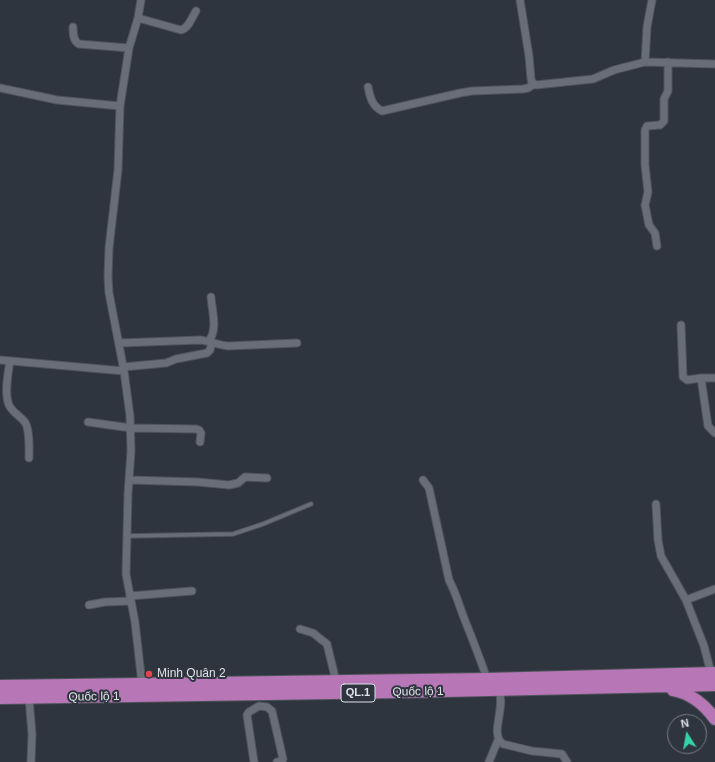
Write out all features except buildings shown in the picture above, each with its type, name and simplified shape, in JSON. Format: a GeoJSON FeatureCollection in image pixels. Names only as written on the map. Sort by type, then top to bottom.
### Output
{"type":"FeatureCollection","features":[{"type":"Feature","properties":{"kind":"highway","name":"Quốc lộ 1"},"geometry":{"type":"LineString","coordinates":[[0,686],[713,674]]}},
{"type":"Feature","properties":{"kind":"highway","name":"Quốc lộ 1"},"geometry":{"type":"LineString","coordinates":[[0,698],[259,700],[499,690],[715,685]]}},
{"type":"Feature","properties":{"kind":"highway"},"geometry":{"type":"LineString","coordinates":[[654,687],[680,691],[696,700],[710,712],[715,719]]}},
{"type":"Feature","properties":{"kind":"street"},"geometry":{"type":"LineString","coordinates":[[141,0],[138,18],[129,48],[120,106],[118,170],[109,248],[108,277],[109,293],[124,369],[131,428],[126,574],[136,629],[142,684]]}},
{"type":"Feature","properties":{"kind":"street"},"geometry":{"type":"LineString","coordinates":[[520,0],[531,79],[534,84]]}},
{"type":"Feature","properties":{"kind":"street"},"geometry":{"type":"LineString","coordinates":[[645,62],[652,0]]}},
{"type":"Feature","properties":{"kind":"street"},"geometry":{"type":"LineString","coordinates":[[138,18],[181,30],[185,29],[196,11]]}},
{"type":"Feature","properties":{"kind":"street"},"geometry":{"type":"LineString","coordinates":[[73,27],[76,43],[129,48]]}},
{"type":"Feature","properties":{"kind":"street"},"geometry":{"type":"LineString","coordinates":[[368,87],[372,102],[382,111],[472,91],[523,89],[534,84],[546,85],[593,79],[614,70],[645,62],[715,64]]}},
{"type":"Feature","properties":{"kind":"street"},"geometry":{"type":"LineString","coordinates":[[657,246],[655,233],[649,225],[645,206],[648,192],[645,165],[645,130],[647,126],[660,125],[664,121],[664,99],[668,91],[668,62]]}},
{"type":"Feature","properties":{"kind":"street"},"geometry":{"type":"LineString","coordinates":[[0,88],[57,100],[120,106]]}},
{"type":"Feature","properties":{"kind":"street"},"geometry":{"type":"LineString","coordinates":[[0,360],[124,369],[166,363],[176,359],[207,353],[210,350],[214,330],[211,297]]}},
{"type":"Feature","properties":{"kind":"street"},"geometry":{"type":"LineString","coordinates":[[681,326],[683,377],[687,380],[715,378]]}},
{"type":"Feature","properties":{"kind":"street"},"geometry":{"type":"LineString","coordinates":[[119,343],[194,340],[211,341],[228,346],[297,344]]}},
{"type":"Feature","properties":{"kind":"street"},"geometry":{"type":"LineString","coordinates":[[10,361],[7,399],[10,408],[26,424],[28,432],[29,458]]}},
{"type":"Feature","properties":{"kind":"street"},"geometry":{"type":"LineString","coordinates":[[701,378],[708,426],[715,433]]}},
{"type":"Feature","properties":{"kind":"street"},"geometry":{"type":"LineString","coordinates":[[88,422],[131,428],[196,429],[200,430],[201,433],[200,442]]}},
{"type":"Feature","properties":{"kind":"street"},"geometry":{"type":"LineString","coordinates":[[129,480],[198,482],[229,485],[238,483],[245,477],[267,478]]}},
{"type":"Feature","properties":{"kind":"street"},"geometry":{"type":"LineString","coordinates":[[423,480],[429,488],[449,580],[479,653],[487,679]]}},
{"type":"Feature","properties":{"kind":"street"},"geometry":{"type":"LineString","coordinates":[[656,504],[658,540],[661,556],[686,600],[713,674]]}},
{"type":"Feature","properties":{"kind":"street"},"geometry":{"type":"LineString","coordinates":[[686,600],[715,589]]}},
{"type":"Feature","properties":{"kind":"street"},"geometry":{"type":"LineString","coordinates":[[89,605],[131,598],[192,591]]}},
{"type":"Feature","properties":{"kind":"street"},"geometry":{"type":"LineString","coordinates":[[300,629],[313,633],[326,644],[336,681]]}},
{"type":"Feature","properties":{"kind":"street"},"geometry":{"type":"LineString","coordinates":[[489,762],[498,740],[497,734],[502,702],[499,690]]}},
{"type":"Feature","properties":{"kind":"street"},"geometry":{"type":"LineString","coordinates":[[30,698],[32,734],[31,762]]}},
{"type":"Feature","properties":{"kind":"street"},"geometry":{"type":"LineString","coordinates":[[254,762],[247,715],[259,700],[272,711],[283,759],[282,761],[277,762]]}},
{"type":"Feature","properties":{"kind":"street"},"geometry":{"type":"LineString","coordinates":[[498,740],[503,744],[562,754],[567,762]]}},
{"type":"Feature","properties":{"kind":"lane"},"geometry":{"type":"LineString","coordinates":[[127,536],[233,534],[264,524],[311,504]]}},
{"type":"Feature","properties":{"kind":"place","name":"Minh Quân 2"},"geometry":{"type":"Point","coordinates":[149,674]}}]}
